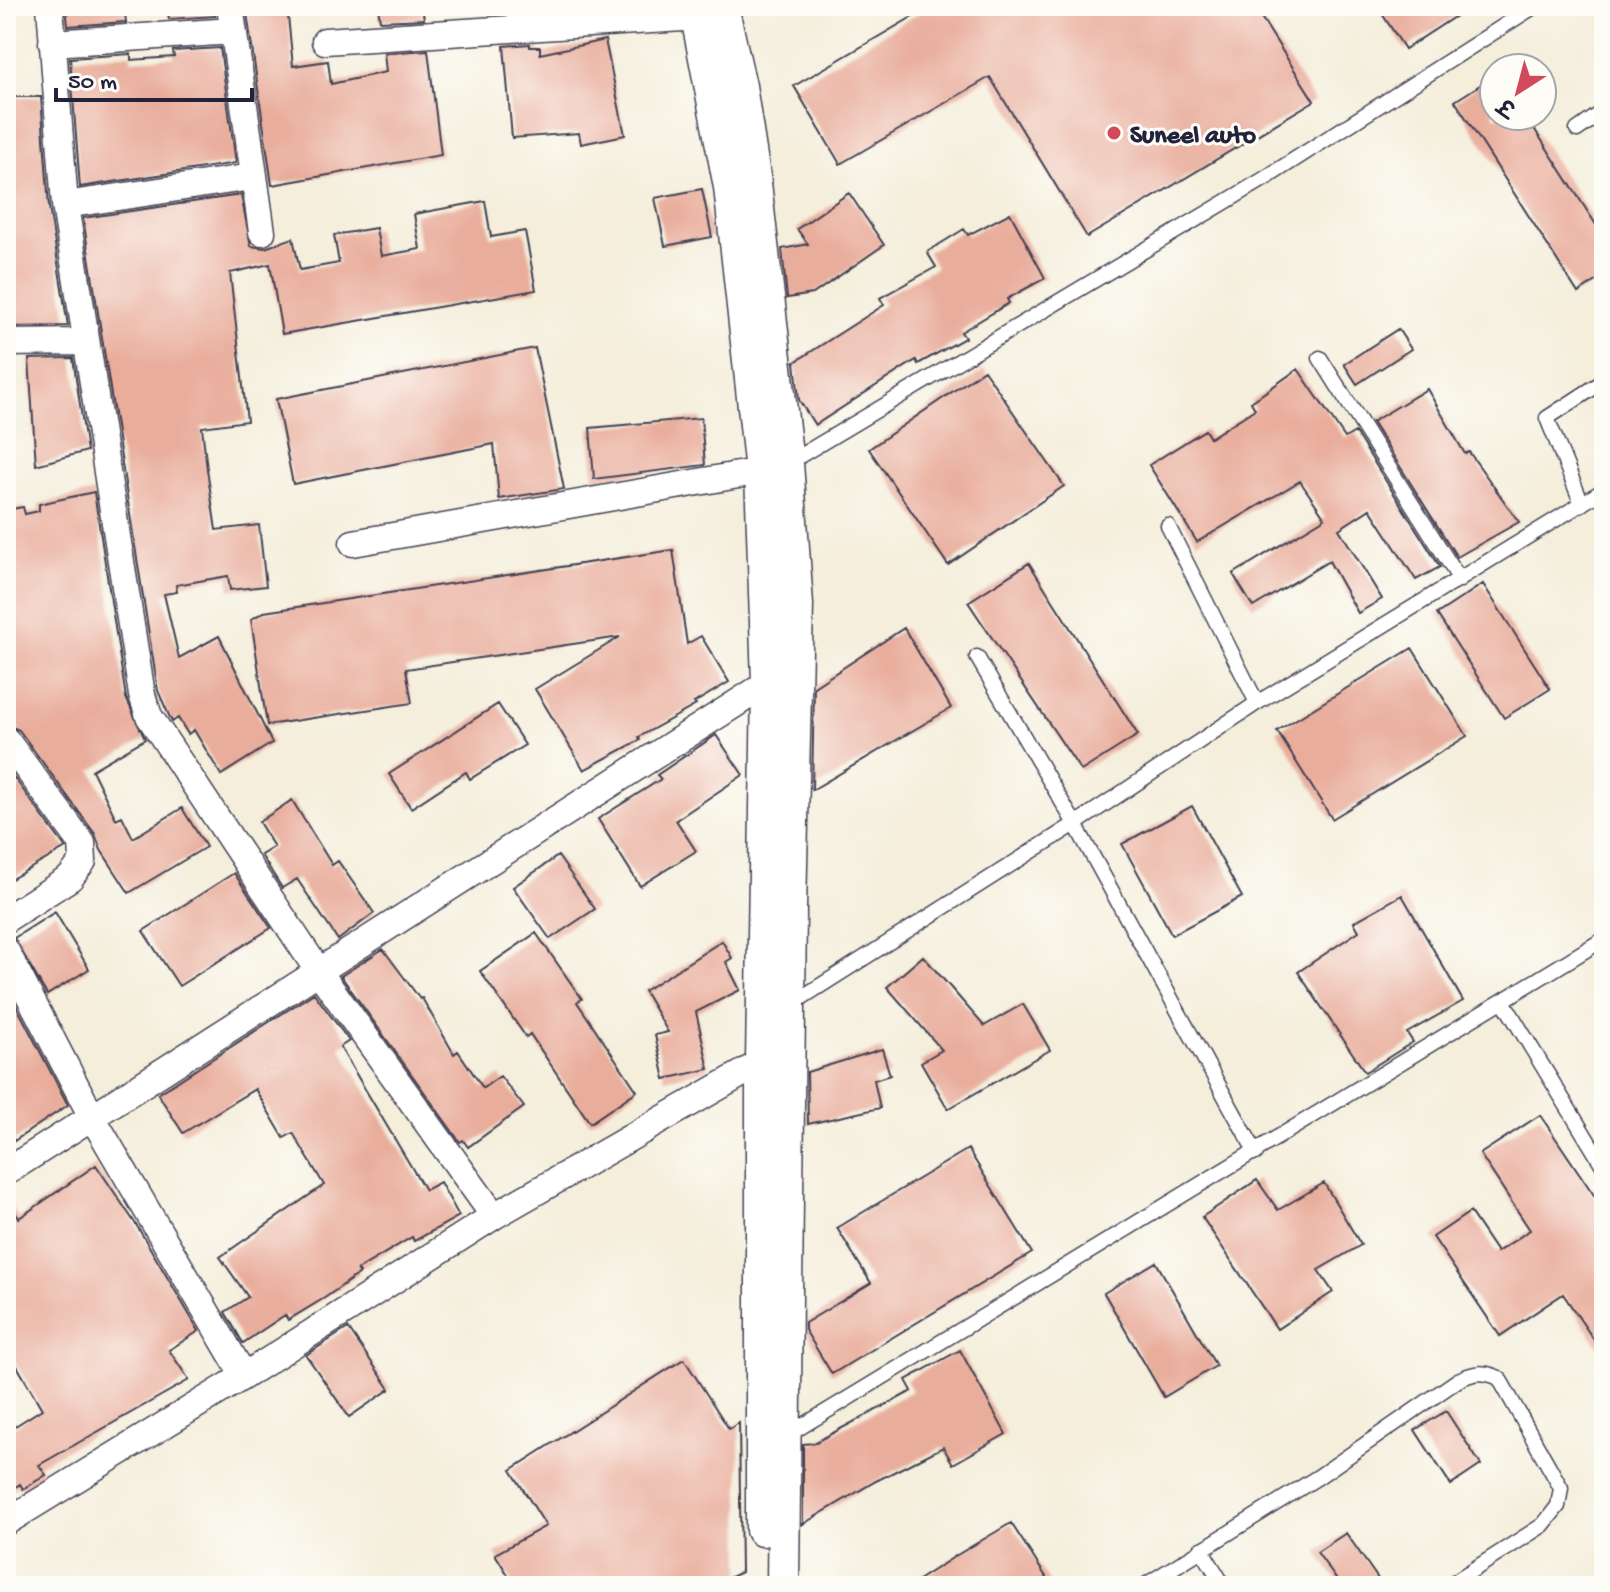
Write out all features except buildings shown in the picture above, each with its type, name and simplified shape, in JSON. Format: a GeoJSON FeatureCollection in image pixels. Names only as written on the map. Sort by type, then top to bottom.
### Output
{"type":"FeatureCollection","features":[{"type":"Feature","properties":{"kind":"street"},"geometry":{"type":"LineString","coordinates":[[50,6],[65,205],[145,705],[162,738],[319,972],[494,1216]]}},
{"type":"Feature","properties":{"kind":"street"},"geometry":{"type":"LineString","coordinates":[[325,41],[705,10],[742,185],[774,467],[797,605],[782,680],[775,1061],[773,1444],[762,1586]]}},
{"type":"Feature","properties":{"kind":"street"},"geometry":{"type":"LineString","coordinates":[[52,43],[232,19],[262,232]]}},
{"type":"Feature","properties":{"kind":"street"},"geometry":{"type":"LineString","coordinates":[[65,205],[252,177]]}},
{"type":"Feature","properties":{"kind":"street"},"geometry":{"type":"LineString","coordinates":[[6,343],[85,342]]}},
{"type":"Feature","properties":{"kind":"street"},"geometry":{"type":"LineString","coordinates":[[353,543],[774,467]]}},
{"type":"Feature","properties":{"kind":"street"},"geometry":{"type":"LineString","coordinates":[[6,1172],[91,1115],[782,680]]}},
{"type":"Feature","properties":{"kind":"street"},"geometry":{"type":"LineString","coordinates":[[6,1522],[244,1376],[494,1216],[775,1061],[789,1006],[782,680]]}},
{"type":"Feature","properties":{"kind":"street"},"geometry":{"type":"LineString","coordinates":[[6,740],[82,843],[83,861],[70,878],[6,919]]}},
{"type":"Feature","properties":{"kind":"street"},"geometry":{"type":"LineString","coordinates":[[6,951],[91,1115],[244,1376]]}},
{"type":"Feature","properties":{"kind":"street"},"geometry":{"type":"LineString","coordinates":[[773,1444],[783,1586]]}},
{"type":"Feature","properties":{"kind":"lane"},"geometry":{"type":"LineString","coordinates":[[774,467],[1264,179],[1535,6]]}},
{"type":"Feature","properties":{"kind":"lane"},"geometry":{"type":"LineString","coordinates":[[1577,130],[1604,111]]}},
{"type":"Feature","properties":{"kind":"lane"},"geometry":{"type":"LineString","coordinates":[[1320,358],[1460,580]]}},
{"type":"Feature","properties":{"kind":"lane"},"geometry":{"type":"LineString","coordinates":[[1582,504],[1547,418],[1604,381]]}},
{"type":"Feature","properties":{"kind":"lane"},"geometry":{"type":"LineString","coordinates":[[789,1006],[1075,824],[1257,703],[1603,492]]}},
{"type":"Feature","properties":{"kind":"lane"},"geometry":{"type":"LineString","coordinates":[[1168,526],[1257,703]]}},
{"type":"Feature","properties":{"kind":"lane"},"geometry":{"type":"LineString","coordinates":[[977,657],[1075,824],[1256,1153]]}},
{"type":"Feature","properties":{"kind":"lane"},"geometry":{"type":"LineString","coordinates":[[773,1444],[1604,939]]}},
{"type":"Feature","properties":{"kind":"lane"},"geometry":{"type":"LineString","coordinates":[[1503,1001],[1604,1165]]}},
{"type":"Feature","properties":{"kind":"lane"},"geometry":{"type":"LineString","coordinates":[[1144,1586],[1318,1477],[1458,1380],[1474,1372],[1488,1373],[1499,1378],[1561,1488],[1558,1506],[1543,1525],[1448,1586]]}},
{"type":"Feature","properties":{"kind":"lane"},"geometry":{"type":"LineString","coordinates":[[1201,1549],[1224,1586]]}},
{"type":"Feature","properties":{"kind":"place","name":"Suneel auto"},"geometry":{"type":"Point","coordinates":[1114,133]}}]}
